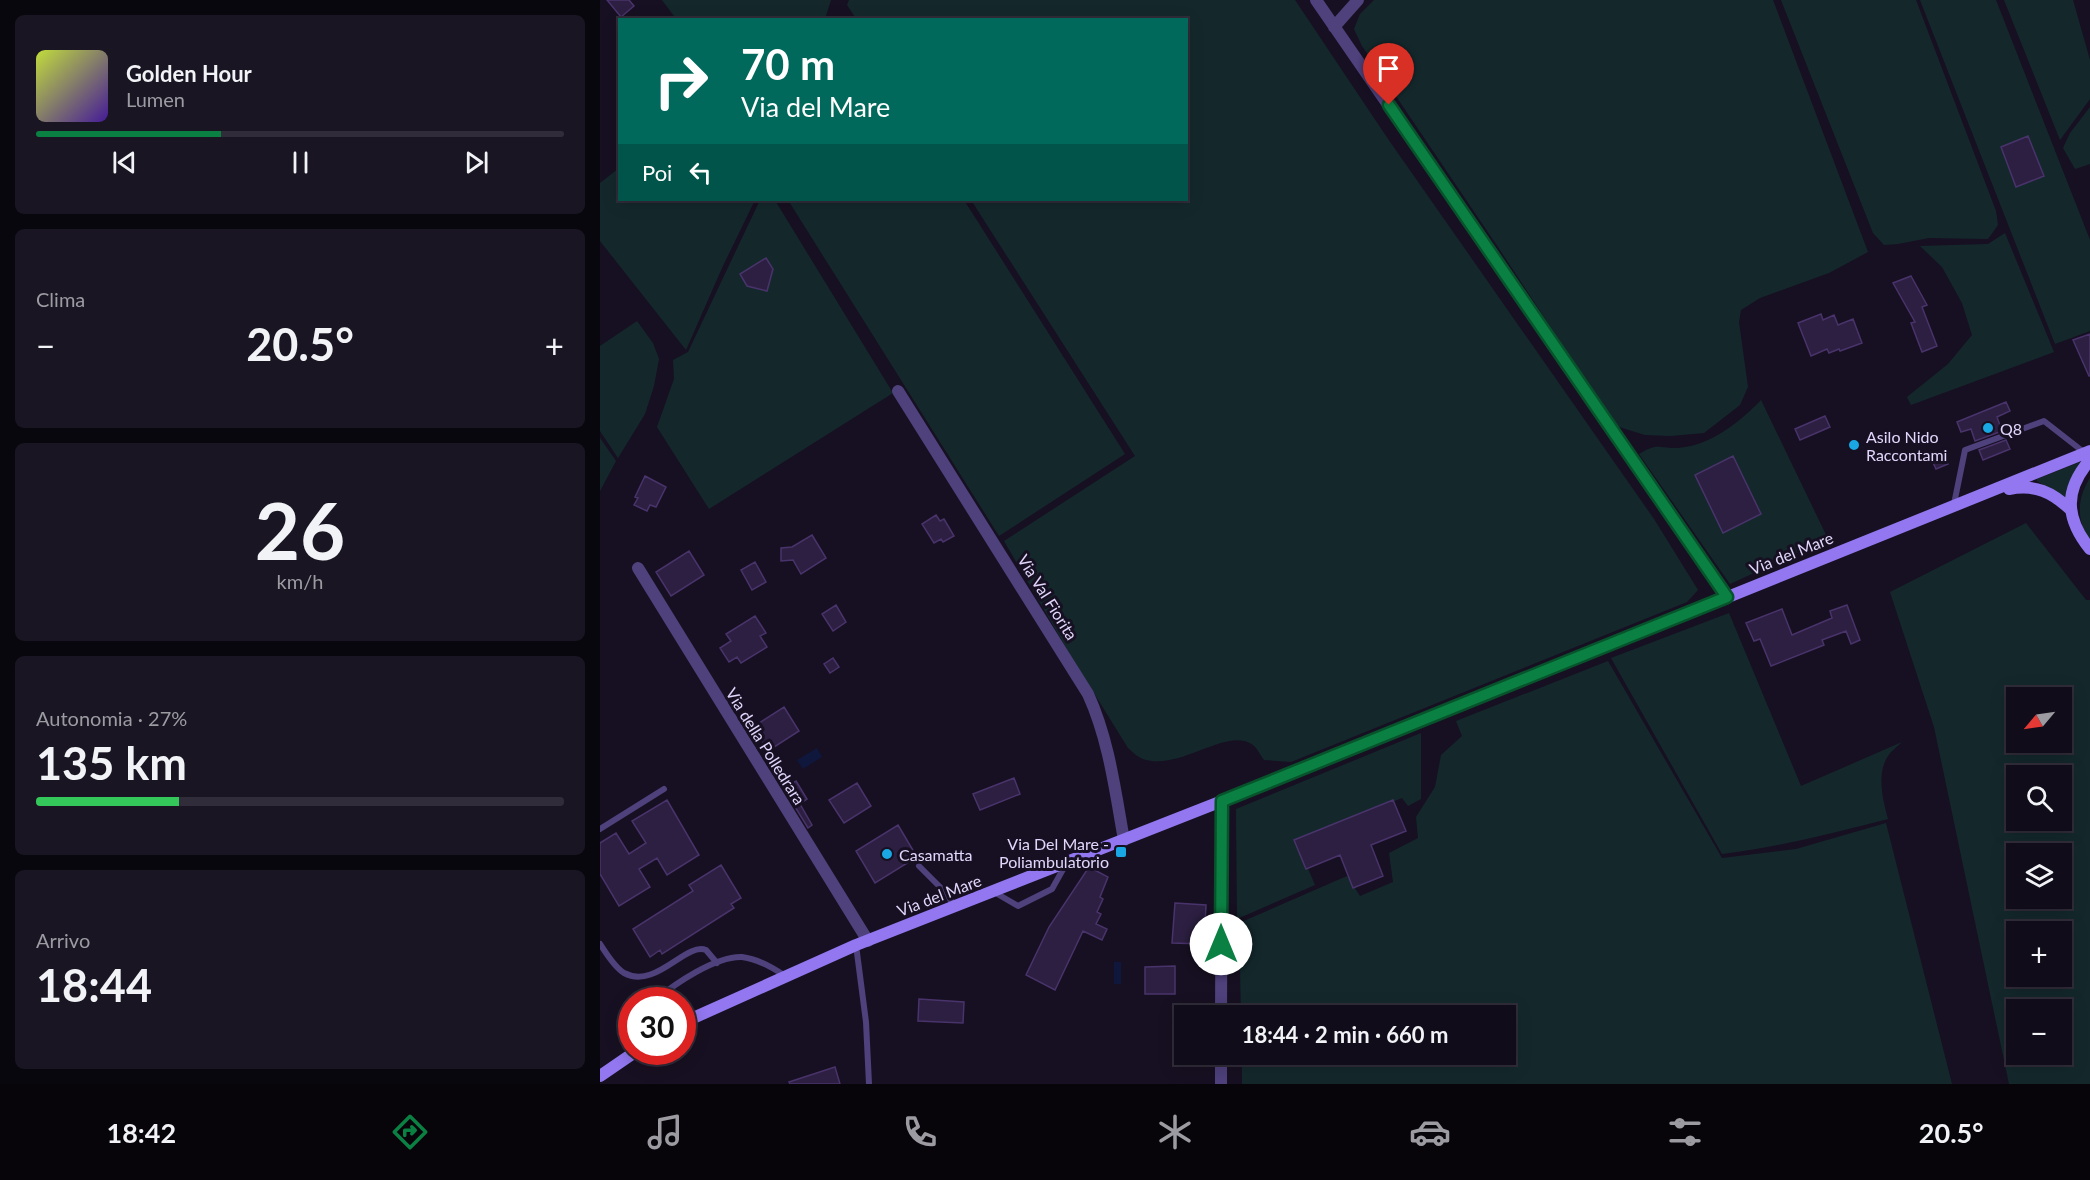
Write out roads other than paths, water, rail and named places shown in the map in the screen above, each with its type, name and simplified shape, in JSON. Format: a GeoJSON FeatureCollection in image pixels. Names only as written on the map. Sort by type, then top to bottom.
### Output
{"type":"FeatureCollection","features":[{"type":"Feature","properties":{"kind":"main road","name":"Via del Mare"},"geometry":{"type":"LineString","coordinates":[[696,1017],[862,943],[1222,801],[1954,506],[2088,455]]}},
{"type":"Feature","properties":{"kind":"main road"},"geometry":{"type":"LineString","coordinates":[[2088,455],[2070,500],[2077,529],[2090,549]]}},
{"type":"Feature","properties":{"kind":"main road","name":"Via del Mare"},"geometry":{"type":"LineString","coordinates":[[1979,497],[2024,487],[2037,488],[2051,494],[2071,510]]}},
{"type":"Feature","properties":{"kind":"main road"},"geometry":{"type":"LineString","coordinates":[[600,1076],[618,1064]]}},
{"type":"Feature","properties":{"kind":"street"},"geometry":{"type":"LineString","coordinates":[[1316,0],[1727,597]]}},
{"type":"Feature","properties":{"kind":"street"},"geometry":{"type":"LineString","coordinates":[[1334,27],[1358,0]]}},
{"type":"Feature","properties":{"kind":"street","name":"Via Val Fiorita"},"geometry":{"type":"LineString","coordinates":[[898,391],[1088,694],[1098,718],[1109,757],[1124,840]]}},
{"type":"Feature","properties":{"kind":"street","name":"Via della Polledrara"},"geometry":{"type":"LineString","coordinates":[[638,568],[862,943]]}},
{"type":"Feature","properties":{"kind":"street"},"geometry":{"type":"LineString","coordinates":[[1221,1005],[1222,801]]}},
{"type":"Feature","properties":{"kind":"street"},"geometry":{"type":"LineString","coordinates":[[1221,1065],[1221,1084]]}},
{"type":"Feature","properties":{"kind":"lane"},"geometry":{"type":"LineString","coordinates":[[1954,506],[1965,450],[2043,421],[2088,455]]}},
{"type":"Feature","properties":{"kind":"lane"},"geometry":{"type":"LineString","coordinates":[[600,829],[664,789]]}},
{"type":"Feature","properties":{"kind":"lane"},"geometry":{"type":"LineString","coordinates":[[993,891],[1018,906],[1052,889],[1067,862]]}},
{"type":"Feature","properties":{"kind":"lane"},"geometry":{"type":"LineString","coordinates":[[920,866],[947,894],[955,907]]}},
{"type":"Feature","properties":{"kind":"lane"},"geometry":{"type":"LineString","coordinates":[[862,943],[869,1084]]}},
{"type":"Feature","properties":{"kind":"lane"},"geometry":{"type":"LineString","coordinates":[[600,944],[616,966],[624,973],[634,975],[644,976],[656,972],[696,949],[706,950],[717,963]]}},
{"type":"Feature","properties":{"kind":"lane"},"geometry":{"type":"LineString","coordinates":[[672,987],[680,981],[730,958],[754,960],[785,976]]}},
{"type":"Feature","properties":{"kind":"water"},"geometry":{"type":"Polygon","coordinates":[[[817,748],[822,757],[803,769],[797,760],[817,748]]]}},
{"type":"Feature","properties":{"kind":"water"},"geometry":{"type":"Polygon","coordinates":[[[1114,962],[1121,962],[1121,984],[1114,984],[1114,962]]]}},
{"type":"Feature","properties":{"kind":"place","name":"Q8"},"geometry":{"type":"Point","coordinates":[1988,428]}},
{"type":"Feature","properties":{"kind":"place","name":"Asilo Nido Raccontami"},"geometry":{"type":"Point","coordinates":[1854,445]}},
{"type":"Feature","properties":{"kind":"place","name":"Via Del Mare - Poliambulatorio"},"geometry":{"type":"Point","coordinates":[1121,852]}},
{"type":"Feature","properties":{"kind":"place","name":"Casamatta"},"geometry":{"type":"Point","coordinates":[887,854]}}]}
